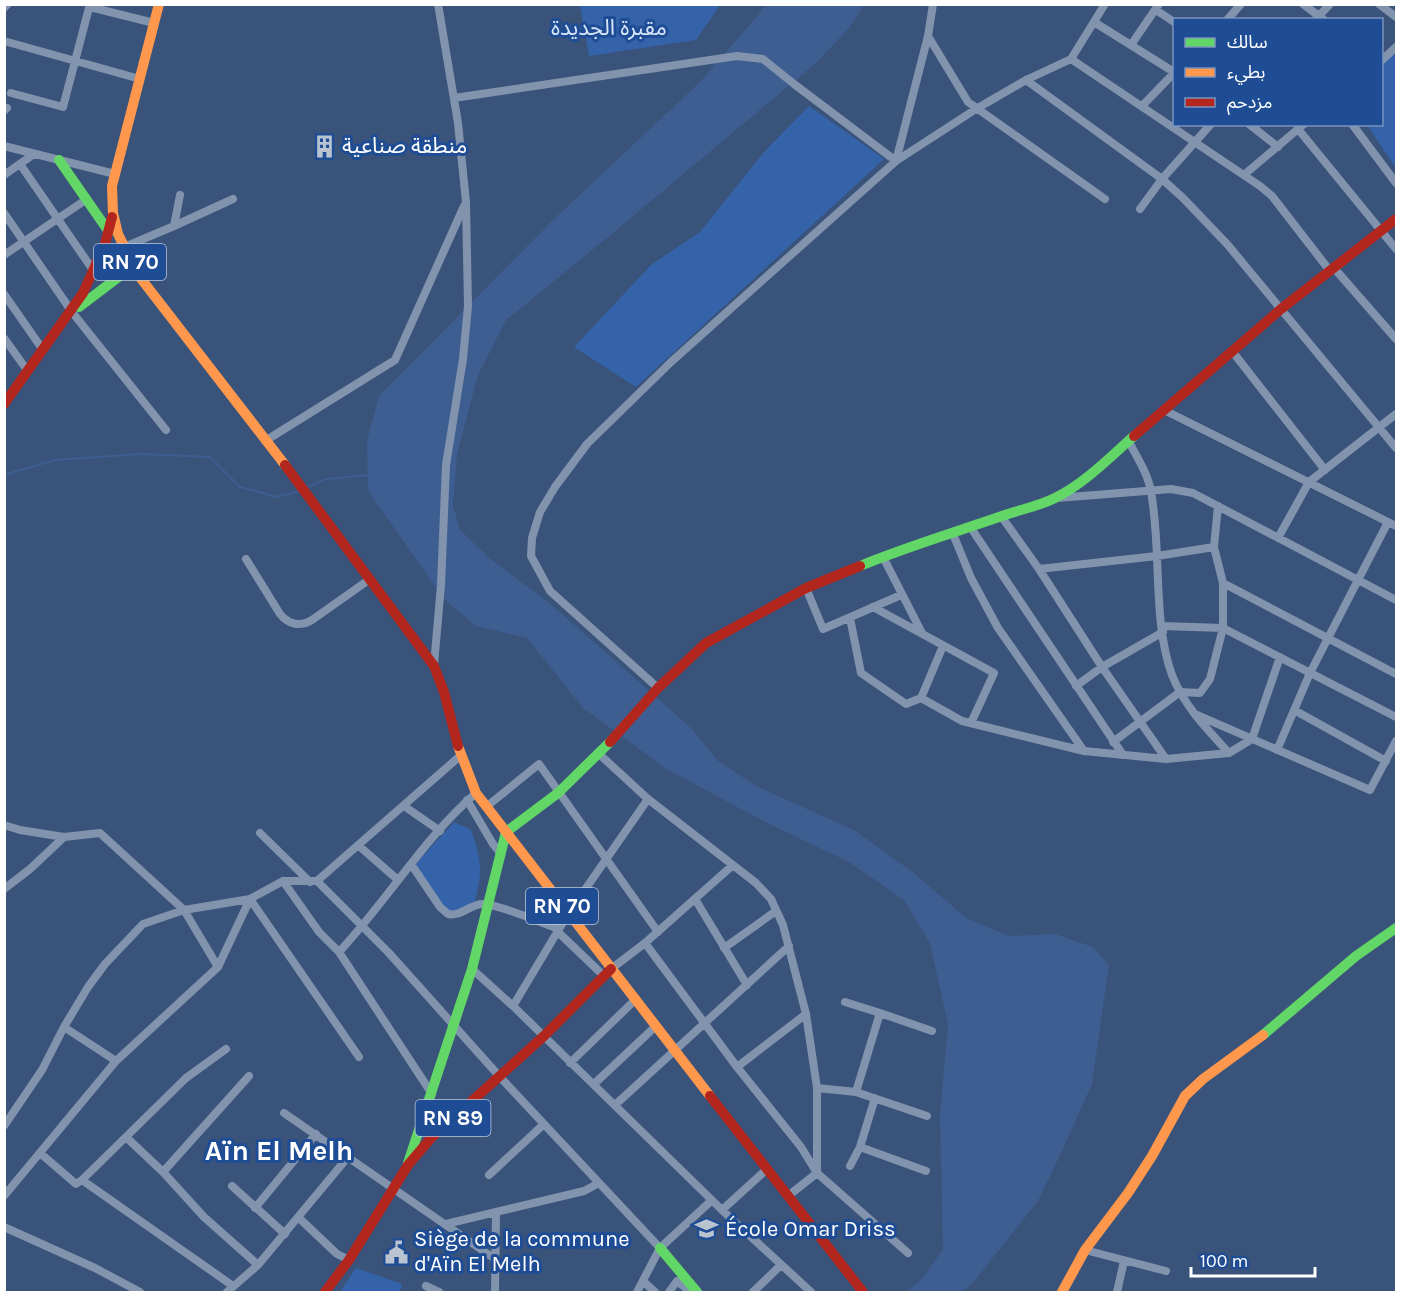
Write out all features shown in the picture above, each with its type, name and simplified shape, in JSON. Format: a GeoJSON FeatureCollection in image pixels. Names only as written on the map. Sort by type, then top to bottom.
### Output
{"type":"FeatureCollection","features":[{"type":"Feature","properties":{"kind":"main road","name":"RN 70"},"geometry":{"type":"LineString","coordinates":[[159,4],[112,186],[112,214],[122,248],[133,266],[265,441],[293,474],[434,666],[444,692],[472,796],[486,807],[506,832],[568,914],[608,972],[636,1000],[863,1293]]}},
{"type":"Feature","properties":{"kind":"main road"},"geometry":{"type":"LineString","coordinates":[[59,160],[109,232]]}},
{"type":"Feature","properties":{"kind":"main road"},"geometry":{"type":"LineString","coordinates":[[4,404],[72,312],[95,273],[109,232],[112,214]]}},
{"type":"Feature","properties":{"kind":"main road"},"geometry":{"type":"LineString","coordinates":[[408,1165],[472,969],[506,832],[558,793],[599,754],[656,690],[706,644],[806,588],[883,557],[1001,516],[1030,509],[1056,498],[1079,484],[1281,309],[1396,219]]}},
{"type":"Feature","properties":{"kind":"main road"},"geometry":{"type":"LineString","coordinates":[[72,312],[133,266]]}},
{"type":"Feature","properties":{"kind":"main road"},"geometry":{"type":"LineString","coordinates":[[1062,1293],[1085,1250],[1128,1193],[1152,1156],[1185,1096],[1203,1079],[1278,1024],[1356,956],[1396,928]]}},
{"type":"Feature","properties":{"kind":"main road","name":"RN 89"},"geometry":{"type":"LineString","coordinates":[[326,1293],[408,1165],[431,1138],[544,1036],[608,972]]}},
{"type":"Feature","properties":{"kind":"main road"},"geometry":{"type":"LineString","coordinates":[[660,1248],[697,1293]]}},
{"type":"Feature","properties":{"kind":"street"},"geometry":{"type":"LineString","coordinates":[[4,8],[8,4]]}},
{"type":"Feature","properties":{"kind":"street"},"geometry":{"type":"LineString","coordinates":[[434,666],[441,585],[446,465],[463,359],[468,306],[466,202],[458,123],[438,4]]}},
{"type":"Feature","properties":{"kind":"street"},"geometry":{"type":"LineString","coordinates":[[896,161],[928,36],[933,4]]}},
{"type":"Feature","properties":{"kind":"street"},"geometry":{"type":"LineString","coordinates":[[656,690],[550,591],[531,556],[532,538],[540,512],[555,487],[587,444],[671,362],[896,161],[976,109],[1026,80],[1071,59],[1105,4]]}},
{"type":"Feature","properties":{"kind":"street"},"geometry":{"type":"LineString","coordinates":[[1229,18],[1242,4]]}},
{"type":"Feature","properties":{"kind":"street"},"geometry":{"type":"LineString","coordinates":[[1302,4],[1319,18],[1330,4]]}},
{"type":"Feature","properties":{"kind":"street"},"geometry":{"type":"LineString","coordinates":[[1379,4],[1396,17]]}},
{"type":"Feature","properties":{"kind":"street"},"geometry":{"type":"LineString","coordinates":[[11,93],[63,107],[90,6],[154,23]]}},
{"type":"Feature","properties":{"kind":"street"},"geometry":{"type":"LineString","coordinates":[[1131,45],[1157,7],[1173,21]]}},
{"type":"Feature","properties":{"kind":"street"},"geometry":{"type":"LineString","coordinates":[[1094,22],[1173,71]]}},
{"type":"Feature","properties":{"kind":"street"},"geometry":{"type":"LineString","coordinates":[[928,36],[968,102],[1105,199]]}},
{"type":"Feature","properties":{"kind":"street"},"geometry":{"type":"LineString","coordinates":[[4,41],[140,79]]}},
{"type":"Feature","properties":{"kind":"street"},"geometry":{"type":"LineString","coordinates":[[1383,58],[1396,47]]}},
{"type":"Feature","properties":{"kind":"street"},"geometry":{"type":"LineString","coordinates":[[454,98],[737,56],[763,59],[896,161]]}},
{"type":"Feature","properties":{"kind":"street"},"geometry":{"type":"LineString","coordinates":[[1071,59],[1245,174],[1272,196],[1332,269],[1396,339]]}},
{"type":"Feature","properties":{"kind":"street"},"geometry":{"type":"LineString","coordinates":[[1142,106],[1173,73]]}},
{"type":"Feature","properties":{"kind":"street"},"geometry":{"type":"LineString","coordinates":[[1026,80],[1162,179],[1227,244],[1396,448]]}},
{"type":"Feature","properties":{"kind":"street"},"geometry":{"type":"LineString","coordinates":[[1140,209],[1162,179],[1209,126]]}},
{"type":"Feature","properties":{"kind":"street"},"geometry":{"type":"LineString","coordinates":[[1252,126],[1278,147]]}},
{"type":"Feature","properties":{"kind":"street"},"geometry":{"type":"LineString","coordinates":[[1353,126],[1396,183]]}},
{"type":"Feature","properties":{"kind":"street"},"geometry":{"type":"LineString","coordinates":[[1245,174],[1301,127],[1396,249]]}},
{"type":"Feature","properties":{"kind":"street"},"geometry":{"type":"LineString","coordinates":[[4,146],[115,174]]}},
{"type":"Feature","properties":{"kind":"street"},"geometry":{"type":"LineString","coordinates":[[4,175],[34,154]]}},
{"type":"Feature","properties":{"kind":"street"},"geometry":{"type":"LineString","coordinates":[[20,164],[95,273]]}},
{"type":"Feature","properties":{"kind":"street"},"geometry":{"type":"LineString","coordinates":[[174,226],[180,195]]}},
{"type":"Feature","properties":{"kind":"street"},"geometry":{"type":"LineString","coordinates":[[4,255],[87,199]]}},
{"type":"Feature","properties":{"kind":"street"},"geometry":{"type":"LineString","coordinates":[[122,248],[233,199]]}},
{"type":"Feature","properties":{"kind":"street"},"geometry":{"type":"LineString","coordinates":[[265,441],[396,360],[466,202]]}},
{"type":"Feature","properties":{"kind":"street"},"geometry":{"type":"LineString","coordinates":[[4,213],[72,312],[165,430]]}},
{"type":"Feature","properties":{"kind":"street"},"geometry":{"type":"LineString","coordinates":[[4,294],[44,350]]}},
{"type":"Feature","properties":{"kind":"street"},"geometry":{"type":"LineString","coordinates":[[4,338],[27,370]]}},
{"type":"Feature","properties":{"kind":"street"},"geometry":{"type":"LineString","coordinates":[[1232,351],[1325,470]]}},
{"type":"Feature","properties":{"kind":"street"},"geometry":{"type":"LineString","coordinates":[[1164,411],[1396,526]]}},
{"type":"Feature","properties":{"kind":"street"},"geometry":{"type":"LineString","coordinates":[[1278,538],[1309,483],[1396,414]]}},
{"type":"Feature","properties":{"kind":"street"},"geometry":{"type":"LineString","coordinates":[[1129,442],[1141,464],[1151,491],[1162,629],[1172,674],[1193,713],[1229,753]]}},
{"type":"Feature","properties":{"kind":"street"},"geometry":{"type":"LineString","coordinates":[[1056,498],[1171,489],[1193,493],[1396,600]]}},
{"type":"Feature","properties":{"kind":"street"},"geometry":{"type":"LineString","coordinates":[[1113,742],[1180,692],[1200,693],[1210,679],[1223,628],[1223,583],[1214,547],[1218,506]]}},
{"type":"Feature","properties":{"kind":"street"},"geometry":{"type":"LineString","coordinates":[[1001,516],[1039,569],[1102,668],[1166,759]]}},
{"type":"Feature","properties":{"kind":"street"},"geometry":{"type":"LineString","coordinates":[[1277,750],[1310,673],[1388,522]]}},
{"type":"Feature","properties":{"kind":"street"},"geometry":{"type":"LineString","coordinates":[[971,528],[1123,755]]}},
{"type":"Feature","properties":{"kind":"street"},"geometry":{"type":"LineString","coordinates":[[953,534],[971,578],[999,628],[1084,751]]}},
{"type":"Feature","properties":{"kind":"street"},"geometry":{"type":"LineString","coordinates":[[1039,569],[1157,556],[1214,547]]}},
{"type":"Feature","properties":{"kind":"street"},"geometry":{"type":"LineString","coordinates":[[883,557],[922,634]]}},
{"type":"Feature","properties":{"kind":"street"},"geometry":{"type":"LineString","coordinates":[[246,559],[280,614],[289,622],[301,625],[312,620],[370,579]]}},
{"type":"Feature","properties":{"kind":"street"},"geometry":{"type":"LineString","coordinates":[[1223,583],[1396,674]]}},
{"type":"Feature","properties":{"kind":"street"},"geometry":{"type":"LineString","coordinates":[[806,588],[823,629],[901,595]]}},
{"type":"Feature","properties":{"kind":"street"},"geometry":{"type":"LineString","coordinates":[[873,608],[994,673],[971,723]]}},
{"type":"Feature","properties":{"kind":"street"},"geometry":{"type":"LineString","coordinates":[[850,618],[861,673],[906,704],[921,698],[943,646]]}},
{"type":"Feature","properties":{"kind":"street"},"geometry":{"type":"LineString","coordinates":[[1076,686],[1162,629],[1223,628],[1396,717]]}},
{"type":"Feature","properties":{"kind":"street"},"geometry":{"type":"LineString","coordinates":[[921,698],[962,721],[1084,751],[1166,759],[1229,753],[1252,739],[1280,657]]}},
{"type":"Feature","properties":{"kind":"street"},"geometry":{"type":"LineString","coordinates":[[1294,710],[1386,761]]}},
{"type":"Feature","properties":{"kind":"street"},"geometry":{"type":"LineString","coordinates":[[1193,713],[1370,790],[1396,741]]}},
{"type":"Feature","properties":{"kind":"street"},"geometry":{"type":"LineString","coordinates":[[599,754],[648,799],[734,865],[771,899],[789,946],[806,1014],[817,1088],[817,1173]]}},
{"type":"Feature","properties":{"kind":"street"},"geometry":{"type":"LineString","coordinates":[[4,1126],[42,1070],[88,987],[105,964],[143,924],[184,910],[250,899],[284,881],[314,881],[460,756]]}},
{"type":"Feature","properties":{"kind":"street"},"geometry":{"type":"LineString","coordinates":[[486,807],[539,764],[658,932]]}},
{"type":"Feature","properties":{"kind":"street"},"geometry":{"type":"LineString","coordinates":[[339,952],[363,927],[411,864],[472,796],[493,844],[501,854]]}},
{"type":"Feature","properties":{"kind":"street"},"geometry":{"type":"LineString","coordinates":[[513,1006],[568,914],[648,799]]}},
{"type":"Feature","properties":{"kind":"street"},"geometry":{"type":"LineString","coordinates":[[404,806],[440,831]]}},
{"type":"Feature","properties":{"kind":"street"},"geometry":{"type":"LineString","coordinates":[[4,825],[64,837],[100,833],[184,910],[218,967]]}},
{"type":"Feature","properties":{"kind":"street"},"geometry":{"type":"LineString","coordinates":[[260,833],[389,953],[500,1077],[660,1248]]}},
{"type":"Feature","properties":{"kind":"street"},"geometry":{"type":"LineString","coordinates":[[4,889],[30,869],[64,837]]}},
{"type":"Feature","properties":{"kind":"street"},"geometry":{"type":"LineString","coordinates":[[358,845],[398,880]]}},
{"type":"Feature","properties":{"kind":"street"},"geometry":{"type":"LineString","coordinates":[[411,864],[440,907],[448,914],[458,914],[475,905],[488,904],[558,931],[608,972],[658,932],[734,865]]}},
{"type":"Feature","properties":{"kind":"street"},"geometry":{"type":"LineString","coordinates":[[284,881],[319,932],[339,952],[432,1094]]}},
{"type":"Feature","properties":{"kind":"street"},"geometry":{"type":"LineString","coordinates":[[4,1196],[116,1061],[218,967],[250,899]]}},
{"type":"Feature","properties":{"kind":"street"},"geometry":{"type":"LineString","coordinates":[[250,899],[359,1057]]}},
{"type":"Feature","properties":{"kind":"street"},"geometry":{"type":"LineString","coordinates":[[695,899],[747,985]]}},
{"type":"Feature","properties":{"kind":"street"},"geometry":{"type":"LineString","coordinates":[[724,948],[776,911]]}},
{"type":"Feature","properties":{"kind":"street"},"geometry":{"type":"LineString","coordinates":[[645,943],[737,1067],[801,1147],[817,1173],[908,1253]]}},
{"type":"Feature","properties":{"kind":"street"},"geometry":{"type":"LineString","coordinates":[[615,1105],[789,946]]}},
{"type":"Feature","properties":{"kind":"street"},"geometry":{"type":"LineString","coordinates":[[472,969],[811,1293]]}},
{"type":"Feature","properties":{"kind":"street"},"geometry":{"type":"LineString","coordinates":[[570,1063],[636,1000]]}},
{"type":"Feature","properties":{"kind":"street"},"geometry":{"type":"LineString","coordinates":[[845,1002],[932,1031]]}},
{"type":"Feature","properties":{"kind":"street"},"geometry":{"type":"LineString","coordinates":[[856,1092],[880,1013]]}},
{"type":"Feature","properties":{"kind":"street"},"geometry":{"type":"LineString","coordinates":[[737,1067],[806,1014]]}},
{"type":"Feature","properties":{"kind":"street"},"geometry":{"type":"LineString","coordinates":[[594,1084],[656,1026]]}},
{"type":"Feature","properties":{"kind":"street"},"geometry":{"type":"LineString","coordinates":[[64,1027],[116,1061]]}},
{"type":"Feature","properties":{"kind":"street"},"geometry":{"type":"LineString","coordinates":[[40,1153],[76,1184],[127,1138],[186,1078],[226,1049]]}},
{"type":"Feature","properties":{"kind":"street"},"geometry":{"type":"LineString","coordinates":[[163,1172],[249,1076]]}},
{"type":"Feature","properties":{"kind":"street"},"geometry":{"type":"LineString","coordinates":[[817,1088],[856,1092],[927,1116]]}},
{"type":"Feature","properties":{"kind":"street"},"geometry":{"type":"LineString","coordinates":[[850,1166],[860,1147],[874,1098]]}},
{"type":"Feature","properties":{"kind":"street"},"geometry":{"type":"LineString","coordinates":[[284,1113],[495,1259]]}},
{"type":"Feature","properties":{"kind":"street"},"geometry":{"type":"LineString","coordinates":[[489,1175],[544,1124]]}},
{"type":"Feature","properties":{"kind":"street"},"geometry":{"type":"LineString","coordinates":[[255,1208],[316,1134]]}},
{"type":"Feature","properties":{"kind":"street"},"geometry":{"type":"LineString","coordinates":[[127,1138],[163,1172],[204,1217],[258,1265]]}},
{"type":"Feature","properties":{"kind":"street"},"geometry":{"type":"LineString","coordinates":[[860,1147],[926,1171]]}},
{"type":"Feature","properties":{"kind":"street"},"geometry":{"type":"LineString","coordinates":[[82,1180],[230,1289],[250,1274],[348,1157]]}},
{"type":"Feature","properties":{"kind":"street"},"geometry":{"type":"LineString","coordinates":[[722,1210],[766,1170]]}},
{"type":"Feature","properties":{"kind":"street"},"geometry":{"type":"LineString","coordinates":[[788,1196],[817,1173]]}},
{"type":"Feature","properties":{"kind":"street"},"geometry":{"type":"LineString","coordinates":[[446,1224],[584,1191],[598,1183]]}},
{"type":"Feature","properties":{"kind":"street"},"geometry":{"type":"LineString","coordinates":[[232,1186],[285,1234]]}},
{"type":"Feature","properties":{"kind":"street"},"geometry":{"type":"LineString","coordinates":[[637,1293],[660,1248],[712,1200]]}},
{"type":"Feature","properties":{"kind":"street"},"geometry":{"type":"LineString","coordinates":[[495,1293],[496,1212]]}},
{"type":"Feature","properties":{"kind":"street"},"geometry":{"type":"LineString","coordinates":[[299,1218],[337,1254],[349,1260]]}},
{"type":"Feature","properties":{"kind":"street"},"geometry":{"type":"LineString","coordinates":[[4,1227],[95,1269],[140,1293]]}},
{"type":"Feature","properties":{"kind":"street"},"geometry":{"type":"LineString","coordinates":[[1085,1250],[1166,1272]]}},
{"type":"Feature","properties":{"kind":"street"},"geometry":{"type":"LineString","coordinates":[[1117,1293],[1124,1262]]}},
{"type":"Feature","properties":{"kind":"street"},"geometry":{"type":"LineString","coordinates":[[753,1293],[781,1265]]}},
{"type":"Feature","properties":{"kind":"street"},"geometry":{"type":"LineString","coordinates":[[643,1281],[655,1293]]}},
{"type":"Feature","properties":{"kind":"street"},"geometry":{"type":"LineString","coordinates":[[669,1293],[677,1281],[691,1293]]}},
{"type":"Feature","properties":{"kind":"street"},"geometry":{"type":"LineString","coordinates":[[426,1286],[439,1293]]}},
{"type":"Feature","properties":{"kind":"green space","name":"مقبرة الجديدة"},"geometry":{"type":"Polygon","coordinates":[[[580,4],[720,5],[696,40],[589,56],[580,4]]]}},
{"type":"Feature","properties":{"kind":"green space"},"geometry":{"type":"Polygon","coordinates":[[[1396,53],[1396,168],[1368,126],[1383,126],[1383,63],[1396,53]]]}},
{"type":"Feature","properties":{"kind":"green space"},"geometry":{"type":"Polygon","coordinates":[[[809,106],[884,159],[636,387],[574,347],[651,265],[700,232],[764,152],[809,106]]]}},
{"type":"Feature","properties":{"kind":"green space"},"geometry":{"type":"Polygon","coordinates":[[[454,822],[471,830],[479,857],[480,873],[475,901],[455,912],[447,911],[416,865],[454,822]]]}},
{"type":"Feature","properties":{"kind":"green space"},"geometry":{"type":"Polygon","coordinates":[[[356,1268],[402,1284],[400,1292],[340,1292],[356,1268]]]}},
{"type":"Feature","properties":{"kind":"shaded area"},"geometry":{"type":"Polygon","coordinates":[[[765,5],[864,5],[849,28],[816,63],[506,320],[478,375],[457,454],[453,505],[460,530],[493,561],[553,606],[690,727],[718,761],[758,787],[854,830],[914,873],[966,918],[1009,936],[1055,934],[1093,947],[1109,965],[1092,1084],[1061,1153],[1038,1201],[973,1283],[961,1292],[906,1292],[921,1280],[943,1249],[940,1114],[948,1025],[930,943],[904,900],[849,862],[767,823],[665,768],[583,708],[527,638],[476,626],[444,599],[368,491],[367,440],[379,396],[554,219],[700,82],[765,5]]]}},
{"type":"Feature","properties":{"kind":"waterway"},"geometry":{"type":"LineString","coordinates":[[4,475],[55,460],[140,454],[210,457],[240,487],[277,497],[300,491]]}},
{"type":"Feature","properties":{"kind":"waterway"},"geometry":{"type":"LineString","coordinates":[[308,487],[326,479],[368,475]]}},
{"type":"Feature","properties":{"kind":"traffic: fast"},"geometry":{"type":"LineString","coordinates":[[59,160],[109,232]]}},
{"type":"Feature","properties":{"kind":"traffic: fast"},"geometry":{"type":"LineString","coordinates":[[79,307],[133,266]]}},
{"type":"Feature","properties":{"kind":"traffic: fast"},"geometry":{"type":"LineString","coordinates":[[860,566],[1055,498],[1087,478],[1134,436]]}},
{"type":"Feature","properties":{"kind":"traffic: fast"},"geometry":{"type":"LineString","coordinates":[[408,1163],[472,969],[506,832],[558,793],[610,742]]}},
{"type":"Feature","properties":{"kind":"traffic: fast"},"geometry":{"type":"LineString","coordinates":[[1263,1035],[1356,956],[1396,928]]}},
{"type":"Feature","properties":{"kind":"traffic: fast"},"geometry":{"type":"LineString","coordinates":[[660,1248],[697,1292]]}},
{"type":"Feature","properties":{"kind":"traffic: slow"},"geometry":{"type":"LineString","coordinates":[[159,4],[112,186],[113,213],[118,234],[139,276],[285,465]]}},
{"type":"Feature","properties":{"kind":"traffic: slow"},"geometry":{"type":"LineString","coordinates":[[458,746],[476,793],[710,1096]]}},
{"type":"Feature","properties":{"kind":"traffic: slow"},"geometry":{"type":"LineString","coordinates":[[1062,1292],[1085,1250],[1128,1193],[1152,1156],[1185,1096],[1203,1079],[1263,1035]]}},
{"type":"Feature","properties":{"kind":"traffic: jam"},"geometry":{"type":"LineString","coordinates":[[4,404],[83,293],[105,244],[112,217]]}},
{"type":"Feature","properties":{"kind":"traffic: jam"},"geometry":{"type":"LineString","coordinates":[[1134,436],[1281,309],[1396,219]]}},
{"type":"Feature","properties":{"kind":"traffic: jam"},"geometry":{"type":"LineString","coordinates":[[285,465],[434,666],[444,692],[458,746]]}},
{"type":"Feature","properties":{"kind":"traffic: jam"},"geometry":{"type":"LineString","coordinates":[[610,742],[658,688],[706,643],[806,588],[860,566]]}},
{"type":"Feature","properties":{"kind":"traffic: jam"},"geometry":{"type":"LineString","coordinates":[[325,1292],[349,1260],[408,1165],[431,1138],[544,1036],[611,969]]}},
{"type":"Feature","properties":{"kind":"traffic: jam"},"geometry":{"type":"LineString","coordinates":[[710,1096],[863,1292]]}},
{"type":"Feature","properties":{"kind":"place","name":"منطقة صناعية"},"geometry":{"type":"Point","coordinates":[324,146]}},
{"type":"Feature","properties":{"kind":"place","name":"École Omar Driss"},"geometry":{"type":"Point","coordinates":[707,1229]}},
{"type":"Feature","properties":{"kind":"place","name":"Siège de la commune d'Aïn El Melh"},"geometry":{"type":"Point","coordinates":[396,1252]}},
{"type":"Feature","properties":{"kind":"district","name":"Aïn El Melh"},"geometry":{"type":"Point","coordinates":[279,1150]}}]}
